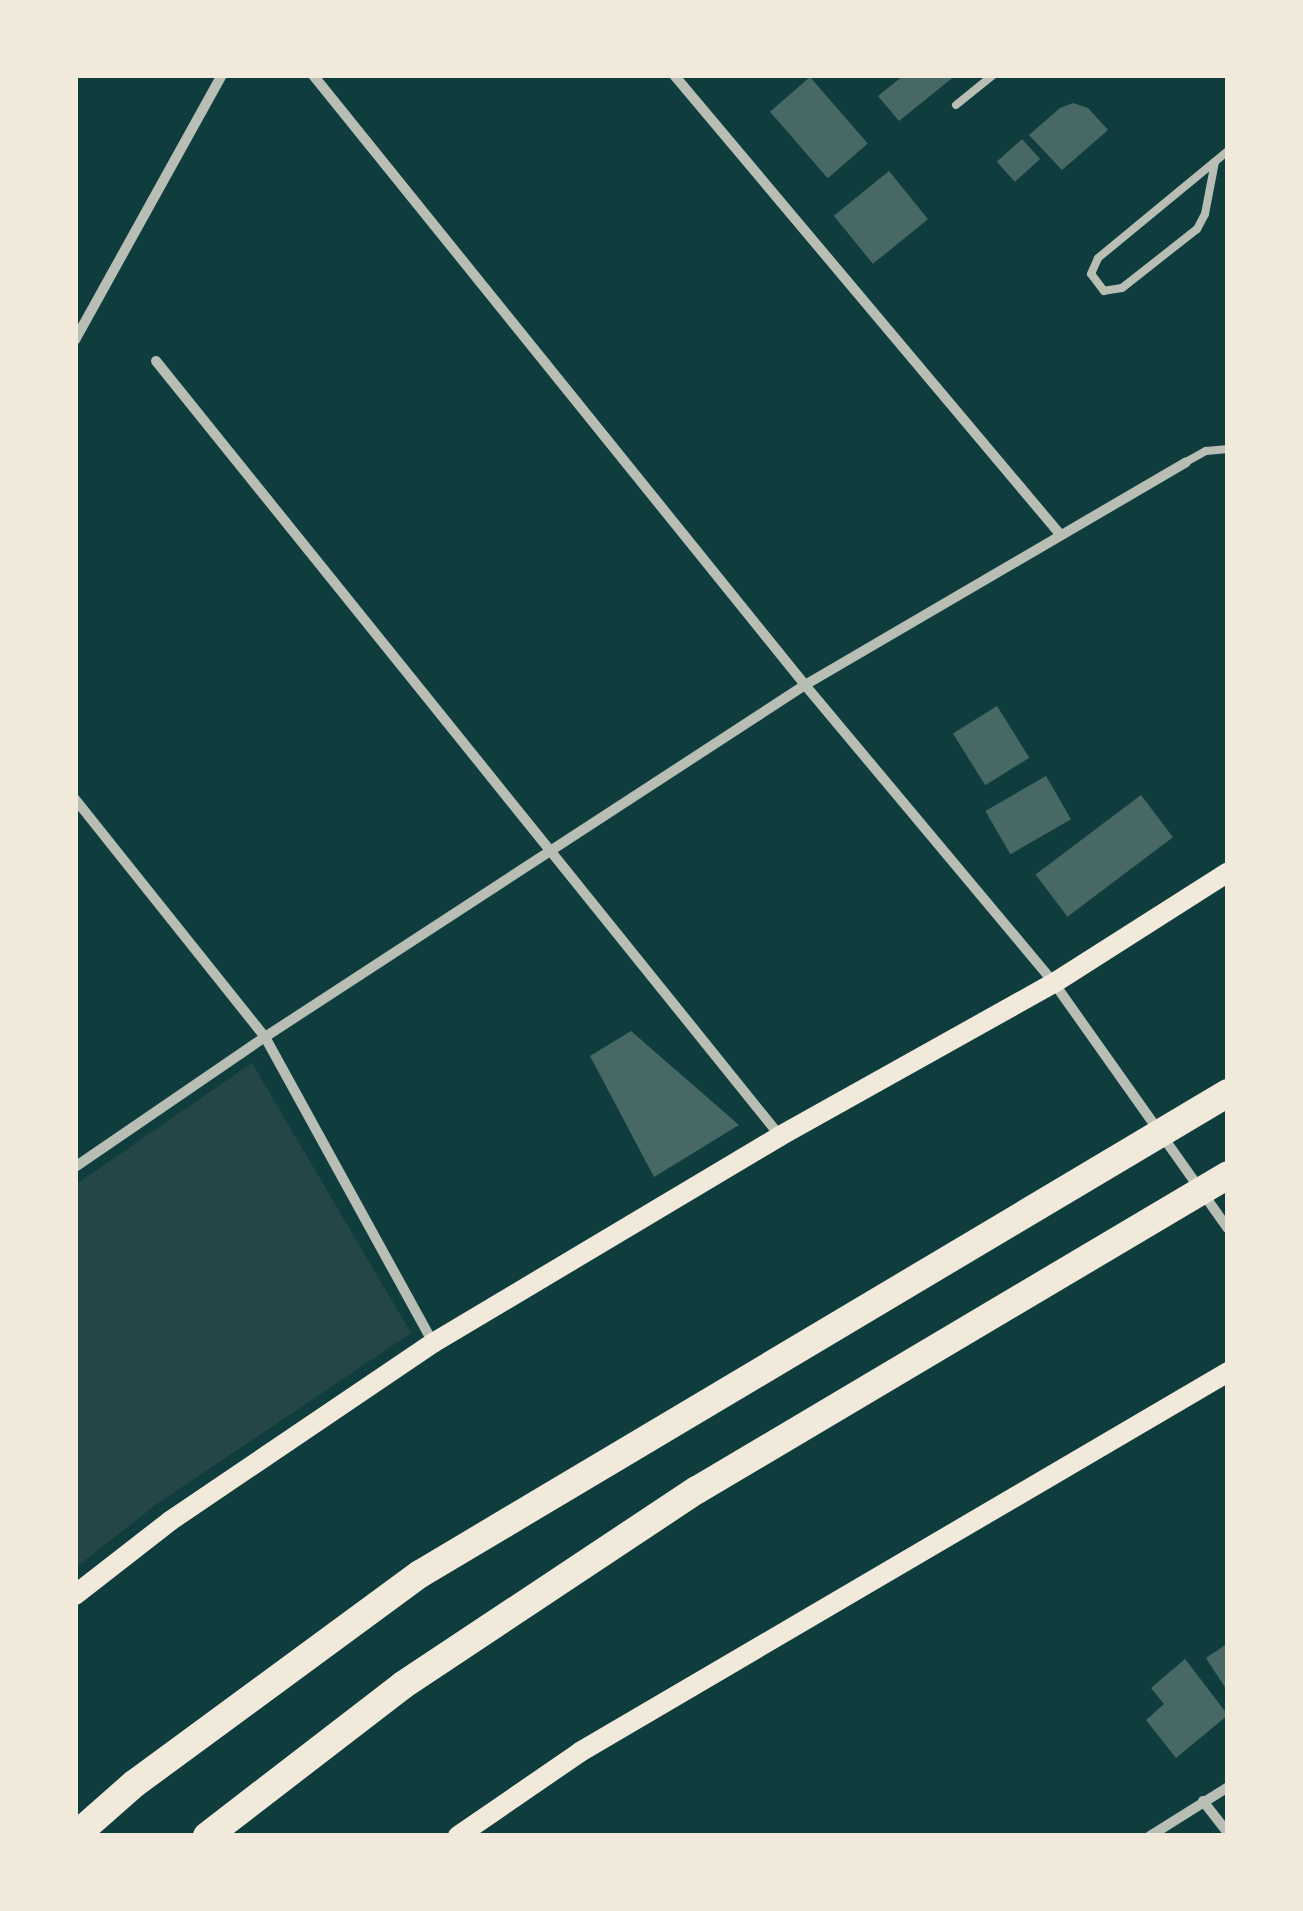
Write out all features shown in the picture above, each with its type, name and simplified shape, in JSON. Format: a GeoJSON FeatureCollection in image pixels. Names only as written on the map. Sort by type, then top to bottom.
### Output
{"type":"FeatureCollection","features":[{"type":"Feature","properties":{"kind":"highway"},"geometry":{"type":"LineString","coordinates":[[75,1836],[134,1784],[420,1574],[1228,1093]]}},
{"type":"Feature","properties":{"kind":"highway"},"geometry":{"type":"LineString","coordinates":[[208,1836],[403,1686],[697,1490],[1228,1174]]}},
{"type":"Feature","properties":{"kind":"main road"},"geometry":{"type":"LineString","coordinates":[[75,1595],[170,1520],[434,1343],[780,1136],[1054,983],[1228,872]]}},
{"type":"Feature","properties":{"kind":"main road"},"geometry":{"type":"LineString","coordinates":[[458,1836],[580,1752],[1228,1372]]}},
{"type":"Feature","properties":{"kind":"street"},"geometry":{"type":"LineString","coordinates":[[75,340],[222,75]]}},
{"type":"Feature","properties":{"kind":"street"},"geometry":{"type":"LineString","coordinates":[[314,75],[804,685],[1054,983],[1228,1229]]}},
{"type":"Feature","properties":{"kind":"street"},"geometry":{"type":"LineString","coordinates":[[674,75],[1059,533]]}},
{"type":"Feature","properties":{"kind":"street"},"geometry":{"type":"LineString","coordinates":[[156,362],[553,849],[780,1136]]}},
{"type":"Feature","properties":{"kind":"street"},"geometry":{"type":"LineString","coordinates":[[75,1168],[265,1037],[804,685],[1186,462]]}},
{"type":"Feature","properties":{"kind":"street"},"geometry":{"type":"LineString","coordinates":[[75,799],[265,1037],[434,1343]]}},
{"type":"Feature","properties":{"kind":"street"},"geometry":{"type":"LineString","coordinates":[[1150,1836],[1228,1787]]}},
{"type":"Feature","properties":{"kind":"street"},"geometry":{"type":"LineString","coordinates":[[1203,1801],[1228,1833]]}},
{"type":"Feature","properties":{"kind":"lane"},"geometry":{"type":"LineString","coordinates":[[956,106],[993,75]]}},
{"type":"Feature","properties":{"kind":"lane"},"geometry":{"type":"LineString","coordinates":[[1215,162],[1205,214],[1197,229],[1114,292],[1095,283],[1092,265],[1098,258],[1228,151]]}},
{"type":"Feature","properties":{"kind":"lane"},"geometry":{"type":"LineString","coordinates":[[1186,462],[1206,451],[1228,449]]}},
{"type":"Feature","properties":{"kind":"shaded area"},"geometry":{"type":"Polygon","coordinates":[[[252,1063],[411,1333],[157,1504],[75,1568],[75,1185],[252,1063]]]}},
{"type":"Feature","properties":{"kind":"building"},"geometry":{"type":"Polygon","coordinates":[[[904,75],[956,75],[899,121],[878,96],[904,75]]]}},
{"type":"Feature","properties":{"kind":"building"},"geometry":{"type":"Polygon","coordinates":[[[810,77],[868,143],[828,178],[770,112],[810,77]]]}},
{"type":"Feature","properties":{"kind":"building"},"geometry":{"type":"Polygon","coordinates":[[[1073,103],[1088,108],[1108,130],[1062,170],[1029,135],[1060,108],[1073,103]]]}},
{"type":"Feature","properties":{"kind":"building"},"geometry":{"type":"Polygon","coordinates":[[[1022,139],[1040,159],[1015,182],[997,162],[1022,139]]]}},
{"type":"Feature","properties":{"kind":"building"},"geometry":{"type":"Polygon","coordinates":[[[889,171],[928,219],[873,264],[834,216],[889,171]]]}},
{"type":"Feature","properties":{"kind":"building"},"geometry":{"type":"Polygon","coordinates":[[[997,706],[1029,758],[985,785],[953,734],[997,706]]]}},
{"type":"Feature","properties":{"kind":"building"},"geometry":{"type":"Polygon","coordinates":[[[1046,776],[1071,819],[1010,854],[985,811],[1046,776]]]}},
{"type":"Feature","properties":{"kind":"building"},"geometry":{"type":"Polygon","coordinates":[[[1141,795],[1173,837],[1067,917],[1036,874],[1141,795]]]}},
{"type":"Feature","properties":{"kind":"building"},"geometry":{"type":"Polygon","coordinates":[[[631,1031],[739,1125],[654,1177],[590,1056],[631,1031]]]}},
{"type":"Feature","properties":{"kind":"building"},"geometry":{"type":"Polygon","coordinates":[[[1228,1643],[1228,1692],[1206,1658],[1228,1643]]]}},
{"type":"Feature","properties":{"kind":"building"},"geometry":{"type":"Polygon","coordinates":[[[1185,1659],[1228,1715],[1176,1758],[1146,1720],[1164,1704],[1151,1688],[1185,1659]]]}}]}
